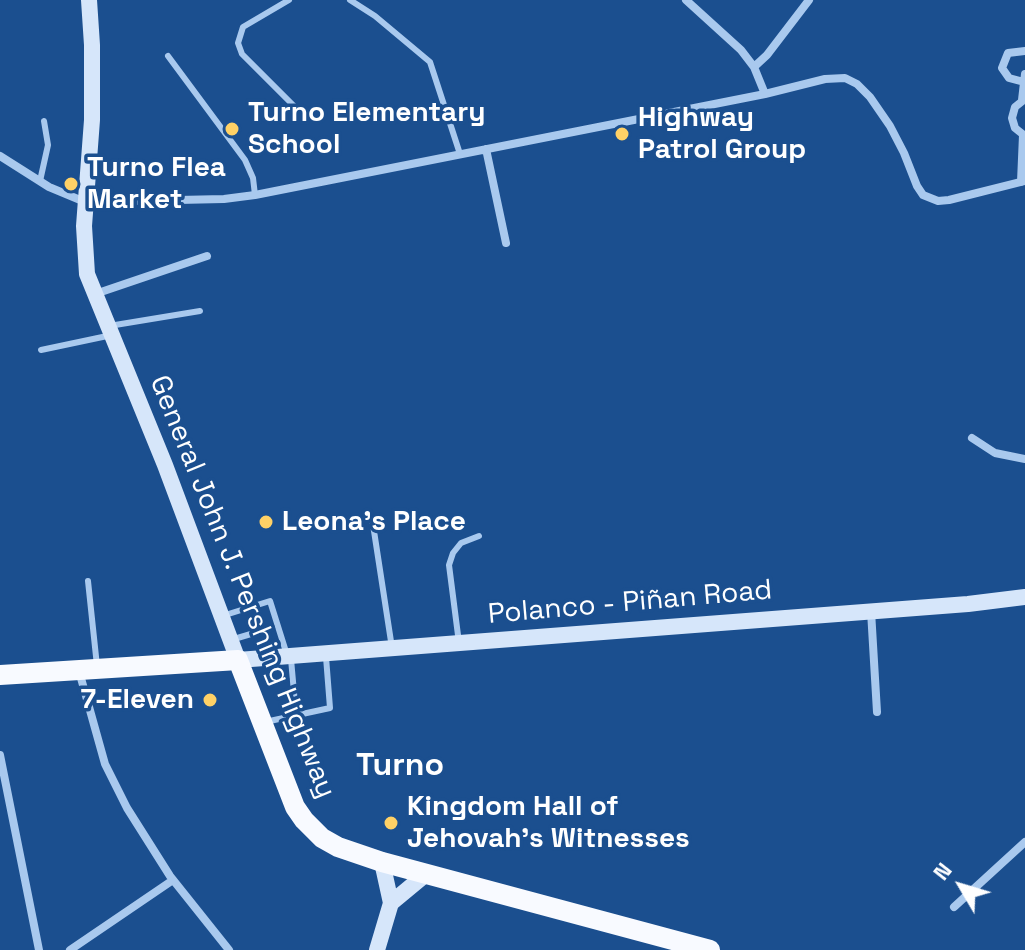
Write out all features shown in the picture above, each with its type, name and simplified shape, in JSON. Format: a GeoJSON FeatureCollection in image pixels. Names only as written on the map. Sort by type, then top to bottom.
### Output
{"type":"FeatureCollection","features":[{"type":"Feature","properties":{"kind":"highway"},"geometry":{"type":"LineString","coordinates":[[0,675],[238,660]]}},
{"type":"Feature","properties":{"kind":"highway","name":"General John J. Pershing Highway"},"geometry":{"type":"LineString","coordinates":[[238,660],[289,794],[304,820],[322,838],[338,847],[382,862],[710,950]]}},
{"type":"Feature","properties":{"kind":"main road","name":"General John J. Pershing Highway"},"geometry":{"type":"LineString","coordinates":[[89,0],[92,120],[85,202],[87,274],[165,465],[238,660]]}},
{"type":"Feature","properties":{"kind":"main road","name":"Polanco - Piñan Road"},"geometry":{"type":"LineString","coordinates":[[238,660],[968,604],[1025,597]]}},
{"type":"Feature","properties":{"kind":"main road"},"geometry":{"type":"LineString","coordinates":[[377,950],[391,903],[382,862]]}},
{"type":"Feature","properties":{"kind":"main road"},"geometry":{"type":"LineString","coordinates":[[391,903],[426,874]]}},
{"type":"Feature","properties":{"kind":"street"},"geometry":{"type":"LineString","coordinates":[[686,0],[718,27],[754,67],[765,94]]}},
{"type":"Feature","properties":{"kind":"street"},"geometry":{"type":"LineString","coordinates":[[754,67],[767,55],[809,0]]}},
{"type":"Feature","properties":{"kind":"street"},"geometry":{"type":"LineString","coordinates":[[1024,82],[1009,78],[1002,68],[1008,53],[1025,51]]}},
{"type":"Feature","properties":{"kind":"street"},"geometry":{"type":"LineString","coordinates":[[0,156],[40,181],[85,202],[224,199],[765,94],[825,79],[845,78],[857,84],[870,97],[890,126],[917,186],[923,195],[938,201],[1023,181],[1024,135],[1015,128],[1012,118],[1015,107],[1024,100],[1025,74]]}},
{"type":"Feature","properties":{"kind":"street"},"geometry":{"type":"LineString","coordinates":[[486,149],[506,243]]}},
{"type":"Feature","properties":{"kind":"street"},"geometry":{"type":"LineString","coordinates":[[95,294],[207,256]]}},
{"type":"Feature","properties":{"kind":"street"},"geometry":{"type":"LineString","coordinates":[[972,438],[995,453],[1025,459]]}},
{"type":"Feature","properties":{"kind":"street"},"geometry":{"type":"LineString","coordinates":[[871,610],[877,712]]}},
{"type":"Feature","properties":{"kind":"street"},"geometry":{"type":"LineString","coordinates":[[88,670],[105,764],[141,831],[173,880],[229,950]]}},
{"type":"Feature","properties":{"kind":"street"},"geometry":{"type":"LineString","coordinates":[[0,755],[39,950]]}},
{"type":"Feature","properties":{"kind":"street"},"geometry":{"type":"LineString","coordinates":[[954,907],[1025,842]]}},
{"type":"Feature","properties":{"kind":"street"},"geometry":{"type":"LineString","coordinates":[[70,950],[173,880]]}},
{"type":"Feature","properties":{"kind":"lane"},"geometry":{"type":"LineString","coordinates":[[289,0],[243,27],[238,43],[242,54],[300,112]]}},
{"type":"Feature","properties":{"kind":"lane"},"geometry":{"type":"LineString","coordinates":[[350,0],[375,16],[430,62],[460,154]]}},
{"type":"Feature","properties":{"kind":"lane"},"geometry":{"type":"LineString","coordinates":[[168,56],[245,160],[253,178],[255,195]]}},
{"type":"Feature","properties":{"kind":"lane"},"geometry":{"type":"LineString","coordinates":[[40,181],[48,145],[44,121]]}},
{"type":"Feature","properties":{"kind":"lane"},"geometry":{"type":"LineString","coordinates":[[41,350],[200,311]]}},
{"type":"Feature","properties":{"kind":"lane"},"geometry":{"type":"LineString","coordinates":[[372,518],[392,648]]}},
{"type":"Feature","properties":{"kind":"lane"},"geometry":{"type":"LineString","coordinates":[[459,643],[449,565],[461,543],[479,536]]}},
{"type":"Feature","properties":{"kind":"lane"},"geometry":{"type":"LineString","coordinates":[[88,581],[88,670]]}},
{"type":"Feature","properties":{"kind":"lane"},"geometry":{"type":"LineString","coordinates":[[222,616],[270,601],[276,627],[289,656],[296,715]]}},
{"type":"Feature","properties":{"kind":"lane"},"geometry":{"type":"LineString","coordinates":[[231,640],[261,631]]}},
{"type":"Feature","properties":{"kind":"lane"},"geometry":{"type":"LineString","coordinates":[[262,723],[330,708],[326,653]]}},
{"type":"Feature","properties":{"kind":"place","name":"Turno Elementary School"},"geometry":{"type":"Point","coordinates":[232,129]}},
{"type":"Feature","properties":{"kind":"place","name":"Highway Patrol Group"},"geometry":{"type":"Point","coordinates":[622,134]}},
{"type":"Feature","properties":{"kind":"place","name":"Turno Flea Market"},"geometry":{"type":"Point","coordinates":[71,184]}},
{"type":"Feature","properties":{"kind":"place","name":"Leona's Place"},"geometry":{"type":"Point","coordinates":[266,522]}},
{"type":"Feature","properties":{"kind":"place","name":"7-Eleven"},"geometry":{"type":"Point","coordinates":[210,700]}},
{"type":"Feature","properties":{"kind":"place","name":"Kingdom Hall of Jehovah's Witnesses"},"geometry":{"type":"Point","coordinates":[391,823]}},
{"type":"Feature","properties":{"kind":"district","name":"Turno"},"geometry":{"type":"Point","coordinates":[400,766]}}]}
